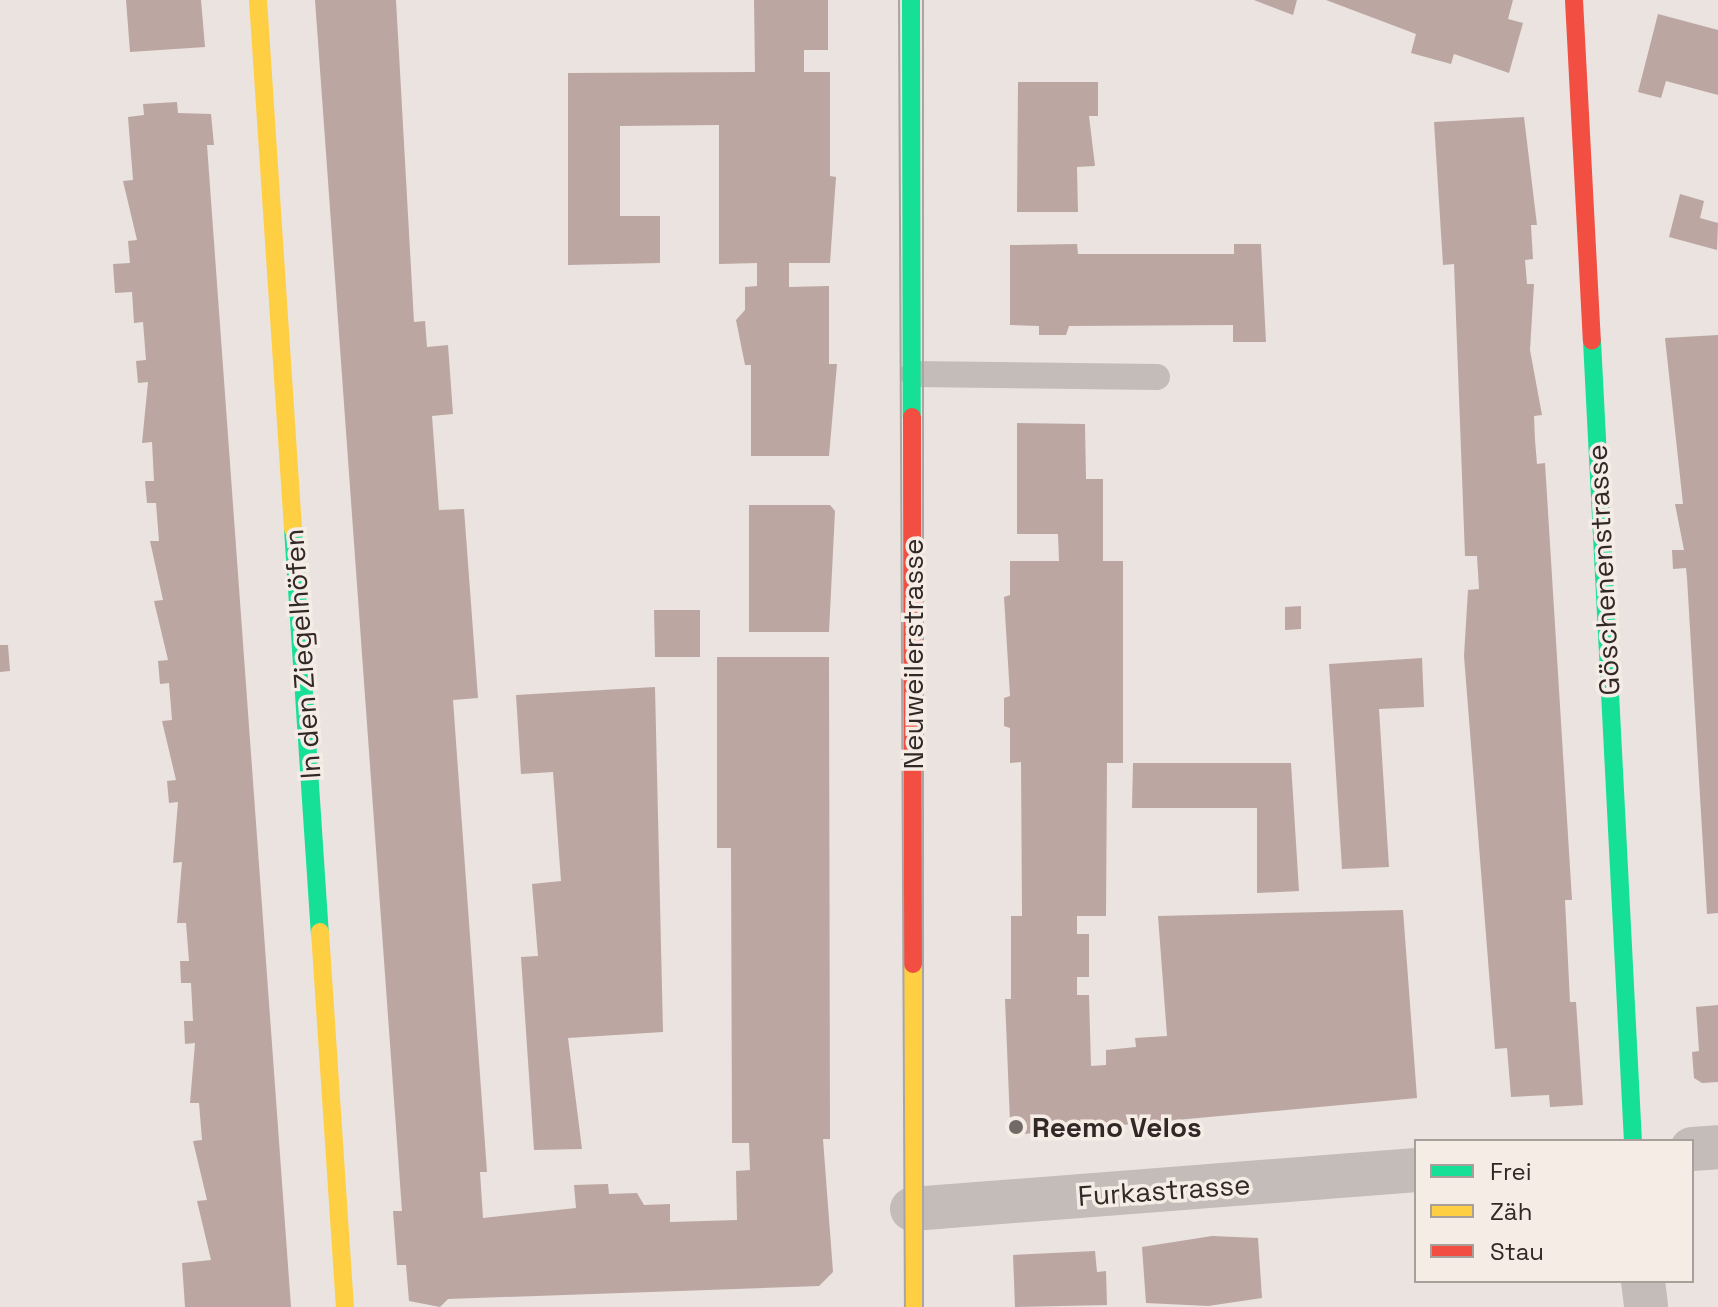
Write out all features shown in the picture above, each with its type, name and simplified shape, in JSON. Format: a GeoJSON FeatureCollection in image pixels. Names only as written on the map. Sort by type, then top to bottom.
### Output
{"type":"FeatureCollection","features":[{"type":"Feature","properties":{"kind":"street","name":"In den Ziegelhöfen"},"geometry":{"type":"LineString","coordinates":[[258,0],[345,1307]]}},
{"type":"Feature","properties":{"kind":"street","name":"Neuweilerstrasse"},"geometry":{"type":"LineString","coordinates":[[911,0],[914,1307]]}},
{"type":"Feature","properties":{"kind":"street","name":"Göschenenstrasse"},"geometry":{"type":"LineString","coordinates":[[1574,0],[1633,1139]]}},
{"type":"Feature","properties":{"kind":"street"},"geometry":{"type":"LineString","coordinates":[[1694,1149],[1718,1147]]}},
{"type":"Feature","properties":{"kind":"street","name":"Furkastrasse"},"geometry":{"type":"LineString","coordinates":[[912,1209],[1414,1170]]}},
{"type":"Feature","properties":{"kind":"street"},"geometry":{"type":"LineString","coordinates":[[1643,1283],[1646,1307]]}},
{"type":"Feature","properties":{"kind":"lane"},"geometry":{"type":"LineString","coordinates":[[913,374],[1157,377]]}},
{"type":"Feature","properties":{"kind":"building"},"geometry":{"type":"Polygon","coordinates":[[[126,0],[201,0],[205,47],[130,52],[126,0]]]}},
{"type":"Feature","properties":{"kind":"building"},"geometry":{"type":"Polygon","coordinates":[[[315,0],[396,0],[414,322],[425,321],[427,347],[448,345],[453,414],[432,416],[439,510],[464,509],[478,698],[453,700],[487,1172],[480,1172],[483,1218],[576,1208],[574,1185],[608,1184],[609,1194],[637,1193],[644,1205],[670,1204],[670,1222],[737,1220],[736,1171],[750,1170],[749,1143],[732,1143],[731,848],[717,848],[717,657],[829,657],[830,1139],[823,1139],[833,1272],[819,1286],[448,1299],[440,1307],[409,1301],[406,1265],[397,1265],[393,1211],[402,1211],[315,0]]]}},
{"type":"Feature","properties":{"kind":"building"},"geometry":{"type":"Polygon","coordinates":[[[754,0],[828,0],[828,50],[804,50],[804,72],[830,72],[830,176],[836,177],[830,263],[789,263],[789,287],[829,286],[829,364],[837,364],[829,456],[751,456],[751,365],[745,365],[736,320],[745,310],[745,287],[757,286],[757,263],[719,264],[719,125],[620,126],[620,216],[660,216],[660,263],[568,265],[568,73],[755,72],[754,0]]]}},
{"type":"Feature","properties":{"kind":"building"},"geometry":{"type":"Polygon","coordinates":[[[1254,0],[1297,0],[1293,15],[1254,0]]]}},
{"type":"Feature","properties":{"kind":"building"},"geometry":{"type":"Polygon","coordinates":[[[1326,0],[1513,0],[1508,19],[1523,23],[1509,73],[1454,54],[1451,64],[1411,53],[1416,34],[1326,0]]]}},
{"type":"Feature","properties":{"kind":"building"},"geometry":{"type":"Polygon","coordinates":[[[1658,14],[1718,30],[1718,95],[1666,81],[1661,98],[1638,92],[1658,14]]]}},
{"type":"Feature","properties":{"kind":"building"},"geometry":{"type":"Polygon","coordinates":[[[1018,82],[1098,82],[1098,116],[1089,116],[1095,166],[1077,167],[1078,212],[1017,212],[1018,82]]]}},
{"type":"Feature","properties":{"kind":"building"},"geometry":{"type":"Polygon","coordinates":[[[177,102],[178,113],[211,114],[214,145],[207,145],[291,1307],[185,1307],[182,1263],[211,1260],[197,1201],[207,1200],[193,1141],[202,1140],[199,1103],[190,1103],[195,1043],[185,1044],[184,1021],[193,1021],[191,983],[181,983],[180,961],[189,961],[186,923],[177,923],[182,862],[173,863],[178,802],[169,803],[167,781],[176,780],[162,721],[172,720],[169,683],[160,684],[158,661],[168,660],[154,601],[163,600],[150,541],[159,541],[156,503],[147,503],[145,481],[154,481],[152,442],[142,443],[148,382],[138,383],[136,361],[146,360],[143,322],[134,323],[132,292],[115,293],[113,264],[130,263],[128,241],[137,240],[123,181],[133,180],[128,117],[144,115],[143,104],[177,102]]]}},
{"type":"Feature","properties":{"kind":"building"},"geometry":{"type":"Polygon","coordinates":[[[1524,117],[1537,225],[1531,225],[1533,259],[1525,260],[1527,284],[1534,284],[1530,350],[1542,415],[1534,416],[1535,440],[1537,464],[1545,463],[1572,900],[1565,900],[1570,1002],[1576,1002],[1583,1105],[1550,1107],[1549,1095],[1511,1097],[1507,1048],[1495,1049],[1464,656],[1468,590],[1479,589],[1477,556],[1465,556],[1454,264],[1443,265],[1434,122],[1524,117]]]}},
{"type":"Feature","properties":{"kind":"building"},"geometry":{"type":"Polygon","coordinates":[[[1680,194],[1704,201],[1700,218],[1718,223],[1717,250],[1669,237],[1680,194]]]}},
{"type":"Feature","properties":{"kind":"building"},"geometry":{"type":"Polygon","coordinates":[[[1077,244],[1078,254],[1234,254],[1234,244],[1261,244],[1266,342],[1233,342],[1233,325],[1069,326],[1066,335],[1039,335],[1039,326],[1010,325],[1010,245],[1077,244]]]}},
{"type":"Feature","properties":{"kind":"building"},"geometry":{"type":"Polygon","coordinates":[[[1718,335],[1718,913],[1707,914],[1687,578],[1686,568],[1673,569],[1672,550],[1684,550],[1675,504],[1683,504],[1665,338],[1718,335]]]}},
{"type":"Feature","properties":{"kind":"building"},"geometry":{"type":"Polygon","coordinates":[[[1017,423],[1085,424],[1086,479],[1103,479],[1103,561],[1123,561],[1123,763],[1107,763],[1106,916],[1077,916],[1077,934],[1089,934],[1089,977],[1077,977],[1077,995],[1089,995],[1091,1066],[1106,1065],[1106,1050],[1136,1047],[1135,1038],[1167,1036],[1158,916],[1403,910],[1417,1098],[1023,1134],[1010,1122],[1005,999],[1011,999],[1011,916],[1022,916],[1021,762],[1010,763],[1010,728],[1004,726],[1004,698],[1010,696],[1004,597],[1010,595],[1010,561],[1059,561],[1058,534],[1017,534],[1017,423]]]}},
{"type":"Feature","properties":{"kind":"building"},"geometry":{"type":"Polygon","coordinates":[[[749,505],[830,505],[835,511],[829,632],[749,632],[749,505]]]}},
{"type":"Feature","properties":{"kind":"building"},"geometry":{"type":"Polygon","coordinates":[[[1301,606],[1301,629],[1285,630],[1285,607],[1301,606]]]}},
{"type":"Feature","properties":{"kind":"building"},"geometry":{"type":"Polygon","coordinates":[[[654,610],[700,610],[700,657],[655,657],[654,610]]]}},
{"type":"Feature","properties":{"kind":"building"},"geometry":{"type":"Polygon","coordinates":[[[0,645],[8,645],[10,671],[0,672],[0,645]]]}},
{"type":"Feature","properties":{"kind":"building"},"geometry":{"type":"Polygon","coordinates":[[[1422,658],[1424,707],[1379,709],[1389,867],[1342,869],[1329,664],[1422,658]]]}},
{"type":"Feature","properties":{"kind":"building"},"geometry":{"type":"Polygon","coordinates":[[[655,687],[663,1032],[568,1038],[582,1149],[534,1150],[521,957],[538,956],[532,884],[561,881],[553,772],[521,774],[516,695],[655,687]]]}},
{"type":"Feature","properties":{"kind":"building"},"geometry":{"type":"Polygon","coordinates":[[[1133,763],[1291,763],[1299,891],[1257,893],[1257,808],[1132,808],[1133,763]]]}},
{"type":"Feature","properties":{"kind":"building"},"geometry":{"type":"Polygon","coordinates":[[[1718,1005],[1718,1082],[1702,1083],[1694,1078],[1692,1052],[1699,1051],[1696,1007],[1718,1005]]]}},
{"type":"Feature","properties":{"kind":"building"},"geometry":{"type":"Polygon","coordinates":[[[1212,1236],[1258,1238],[1262,1298],[1208,1306],[1146,1303],[1142,1247],[1212,1236]]]}},
{"type":"Feature","properties":{"kind":"building"},"geometry":{"type":"Polygon","coordinates":[[[1095,1251],[1097,1272],[1106,1271],[1107,1305],[1015,1307],[1013,1255],[1095,1251]]]}},
{"type":"Feature","properties":{"kind":"tram line"},"geometry":{"type":"LineString","coordinates":[[899,0],[905,1307]]}},
{"type":"Feature","properties":{"kind":"tram line"},"geometry":{"type":"LineString","coordinates":[[923,0],[923,1307]]}},
{"type":"Feature","properties":{"kind":"traffic: fast"},"geometry":{"type":"LineString","coordinates":[[911,0],[912,417]]}},
{"type":"Feature","properties":{"kind":"traffic: fast"},"geometry":{"type":"LineString","coordinates":[[1592,341],[1633,1139]]}},
{"type":"Feature","properties":{"kind":"traffic: fast"},"geometry":{"type":"LineString","coordinates":[[293,529],[320,932]]}},
{"type":"Feature","properties":{"kind":"traffic: slow"},"geometry":{"type":"LineString","coordinates":[[258,0],[293,529]]}},
{"type":"Feature","properties":{"kind":"traffic: slow"},"geometry":{"type":"LineString","coordinates":[[320,932],[345,1307]]}},
{"type":"Feature","properties":{"kind":"traffic: slow"},"geometry":{"type":"LineString","coordinates":[[913,964],[914,1307]]}},
{"type":"Feature","properties":{"kind":"traffic: jam"},"geometry":{"type":"LineString","coordinates":[[1574,0],[1592,341]]}},
{"type":"Feature","properties":{"kind":"traffic: jam"},"geometry":{"type":"LineString","coordinates":[[912,417],[913,964]]}},
{"type":"Feature","properties":{"kind":"place","name":"Reemo Velos"},"geometry":{"type":"Point","coordinates":[1016,1127]}}]}
